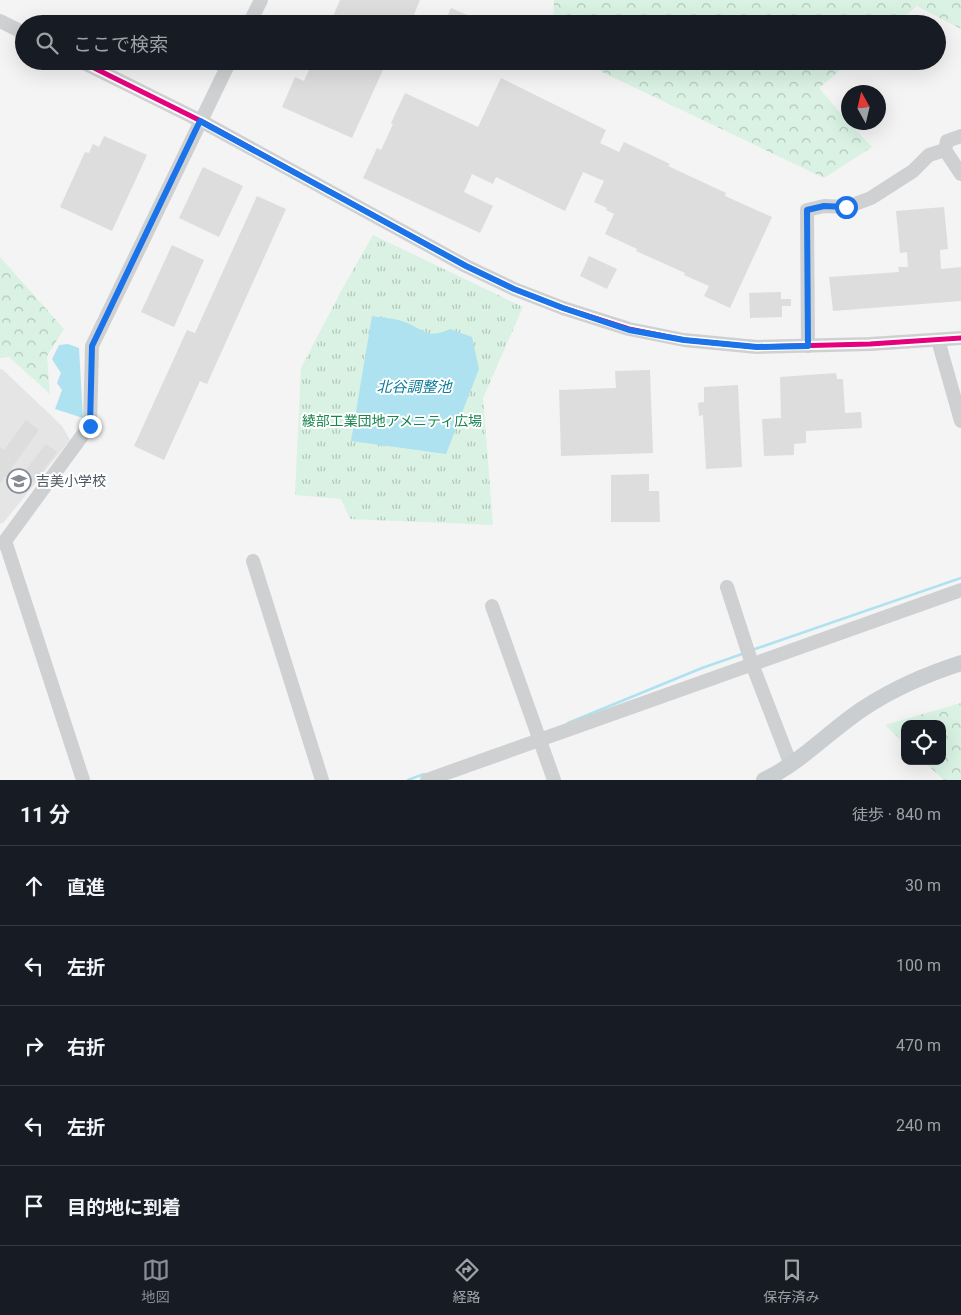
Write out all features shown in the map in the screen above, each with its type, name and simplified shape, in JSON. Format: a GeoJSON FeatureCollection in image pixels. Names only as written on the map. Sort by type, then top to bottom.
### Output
{"type":"FeatureCollection","features":[{"type":"Feature","properties":{"kind":"main road"},"geometry":{"type":"LineString","coordinates":[[764,780],[791,765],[863,709],[887,694],[911,681],[961,662]]}},
{"type":"Feature","properties":{"kind":"street"},"geometry":{"type":"LineString","coordinates":[[254,15],[261,0]]}},
{"type":"Feature","properties":{"kind":"street"},"geometry":{"type":"LineString","coordinates":[[0,21],[15,28]]}},
{"type":"Feature","properties":{"kind":"street"},"geometry":{"type":"LineString","coordinates":[[98,70],[200,121],[466,266],[514,289],[629,330],[684,340],[757,347],[961,338]]}},
{"type":"Feature","properties":{"kind":"street"},"geometry":{"type":"LineString","coordinates":[[83,780],[2,542],[90,426],[92,346],[226,70]]}},
{"type":"Feature","properties":{"kind":"street"},"geometry":{"type":"LineString","coordinates":[[945,150],[948,141],[961,136]]}},
{"type":"Feature","properties":{"kind":"street"},"geometry":{"type":"LineString","coordinates":[[808,346],[807,210],[824,206],[846,207],[872,198],[912,171],[929,155],[945,150]]}},
{"type":"Feature","properties":{"kind":"street"},"geometry":{"type":"LineString","coordinates":[[945,150],[961,174]]}},
{"type":"Feature","properties":{"kind":"street"},"geometry":{"type":"LineString","coordinates":[[938,340],[961,421]]}},
{"type":"Feature","properties":{"kind":"street"},"geometry":{"type":"LineString","coordinates":[[254,561],[322,780]]}},
{"type":"Feature","properties":{"kind":"street"},"geometry":{"type":"LineString","coordinates":[[727,587],[752,664],[791,765]]}},
{"type":"Feature","properties":{"kind":"street"},"geometry":{"type":"LineString","coordinates":[[427,780],[961,590]]}},
{"type":"Feature","properties":{"kind":"street"},"geometry":{"type":"LineString","coordinates":[[492,606],[554,780]]}},
{"type":"Feature","properties":{"kind":"shaded area","name":"吉美小学校"},"geometry":{"type":"Polygon","coordinates":[[[0,369],[62,426],[70,440],[4,522],[0,524],[0,369]]]}},
{"type":"Feature","properties":{"kind":"green space"},"geometry":{"type":"Polygon","coordinates":[[[554,0],[961,0],[961,29],[946,21],[946,15],[934,15],[917,6],[906,15],[553,15],[554,0]]]}},
{"type":"Feature","properties":{"kind":"green space"},"geometry":{"type":"Polygon","coordinates":[[[599,70],[840,70],[819,88],[841,114],[841,130],[856,130],[872,147],[824,178],[599,70]]]}},
{"type":"Feature","properties":{"kind":"green space","name":"綾部工業団地アメニティ広場"},"geometry":{"type":"Polygon","coordinates":[[[373,235],[523,307],[483,398],[493,525],[350,519],[341,499],[295,495],[301,368],[373,235]]]}},
{"type":"Feature","properties":{"kind":"green space"},"geometry":{"type":"Polygon","coordinates":[[[0,257],[64,329],[47,356],[50,394],[9,357],[0,358],[0,257]]]}},
{"type":"Feature","properties":{"kind":"green space"},"geometry":{"type":"Polygon","coordinates":[[[961,703],[961,780],[944,780],[927,765],[946,765],[946,720],[902,720],[961,703]]]}},
{"type":"Feature","properties":{"kind":"green space"},"geometry":{"type":"Polygon","coordinates":[[[901,720],[901,740],[885,725],[901,720]]]}},
{"type":"Feature","properties":{"kind":"water","name":"北谷調整池"},"geometry":{"type":"Polygon","coordinates":[[[372,316],[403,321],[427,333],[432,334],[450,329],[472,337],[479,369],[446,454],[351,441],[372,316]]]}},
{"type":"Feature","properties":{"kind":"water"},"geometry":{"type":"Polygon","coordinates":[[[68,344],[79,348],[83,418],[55,409],[62,390],[57,383],[61,373],[52,359],[59,345],[68,344]]]}},
{"type":"Feature","properties":{"kind":"building"},"geometry":{"type":"Polygon","coordinates":[[[340,0],[420,0],[414,15],[334,15],[340,0]]]}},
{"type":"Feature","properties":{"kind":"building"},"geometry":{"type":"Polygon","coordinates":[[[451,8],[467,15],[448,15],[451,8]]]}},
{"type":"Feature","properties":{"kind":"building"},"geometry":{"type":"Polygon","coordinates":[[[309,70],[383,70],[352,138],[282,107],[295,77],[304,81],[309,70]]]}},
{"type":"Feature","properties":{"kind":"building"},"geometry":{"type":"Polygon","coordinates":[[[501,78],[606,130],[600,143],[619,152],[624,142],[670,164],[668,166],[726,193],[725,196],[772,217],[730,308],[704,296],[709,286],[605,234],[614,214],[606,210],[607,208],[594,202],[604,181],[583,172],[565,211],[496,177],[493,184],[472,174],[464,192],[493,206],[480,233],[363,178],[377,148],[381,150],[405,93],[478,127],[501,78]]]}},
{"type":"Feature","properties":{"kind":"building"},"geometry":{"type":"Polygon","coordinates":[[[104,136],[147,155],[112,231],[60,207],[85,152],[89,153],[93,144],[99,147],[104,136]]]}},
{"type":"Feature","properties":{"kind":"building"},"geometry":{"type":"Polygon","coordinates":[[[203,167],[243,186],[219,237],[179,218],[203,167]]]}},
{"type":"Feature","properties":{"kind":"building"},"geometry":{"type":"Polygon","coordinates":[[[257,196],[286,209],[207,384],[200,381],[164,460],[134,446],[187,330],[195,333],[257,196]]]}},
{"type":"Feature","properties":{"kind":"building"},"geometry":{"type":"Polygon","coordinates":[[[944,207],[948,249],[940,250],[941,269],[961,267],[961,301],[833,311],[829,277],[899,272],[898,267],[908,267],[907,252],[900,253],[896,211],[944,207]]]}},
{"type":"Feature","properties":{"kind":"building"},"geometry":{"type":"Polygon","coordinates":[[[172,245],[204,260],[174,327],[141,312],[172,245]]]}},
{"type":"Feature","properties":{"kind":"building"},"geometry":{"type":"Polygon","coordinates":[[[589,256],[617,269],[607,289],[580,276],[589,256]]]}},
{"type":"Feature","properties":{"kind":"building"},"geometry":{"type":"Polygon","coordinates":[[[781,292],[781,299],[791,299],[791,306],[782,306],[782,317],[750,318],[749,293],[781,292]]]}},
{"type":"Feature","properties":{"kind":"building"},"geometry":{"type":"Polygon","coordinates":[[[650,370],[653,453],[561,456],[559,390],[616,388],[615,371],[650,370]]]}},
{"type":"Feature","properties":{"kind":"building"},"geometry":{"type":"Polygon","coordinates":[[[836,373],[837,379],[843,379],[845,413],[861,412],[862,428],[806,431],[806,443],[794,444],[794,455],[764,456],[762,419],[781,418],[780,377],[836,373]]]}},
{"type":"Feature","properties":{"kind":"building"},"geometry":{"type":"Polygon","coordinates":[[[738,385],[742,467],[706,469],[703,415],[699,416],[698,403],[704,402],[704,387],[738,385]]]}},
{"type":"Feature","properties":{"kind":"building"},"geometry":{"type":"Polygon","coordinates":[[[26,420],[39,430],[10,470],[24,481],[19,487],[5,476],[0,484],[0,447],[4,450],[26,420]]]}},
{"type":"Feature","properties":{"kind":"building"},"geometry":{"type":"Polygon","coordinates":[[[46,444],[57,452],[34,482],[23,473],[46,444]]]}},
{"type":"Feature","properties":{"kind":"building"},"geometry":{"type":"Polygon","coordinates":[[[649,474],[649,491],[659,491],[660,522],[611,522],[611,475],[649,474]]]}},
{"type":"Feature","properties":{"kind":"waterway"},"geometry":{"type":"LineString","coordinates":[[752,650],[961,578]]}},
{"type":"Feature","properties":{"kind":"waterway"},"geometry":{"type":"LineString","coordinates":[[568,723],[702,668],[745,653]]}},
{"type":"Feature","properties":{"kind":"waterway"},"geometry":{"type":"LineString","coordinates":[[408,780],[424,774]]}},
{"type":"Feature","properties":{"kind":"transit line"},"geometry":{"type":"LineString","coordinates":[[98,70],[201,121],[466,266],[514,289],[563,308],[629,329],[684,340],[757,347],[870,344],[961,338]]}},
{"type":"Feature","properties":{"kind":"place","name":"吉美小学校"},"geometry":{"type":"Point","coordinates":[19,481]}},
{"type":"Feature","properties":{"kind":"route"},"geometry":{"type":"LineString","coordinates":[[90,426],[92,346],[200,121],[466,266],[514,289],[629,330],[684,340],[757,347],[808,346],[807,210],[833,205],[846,207]]}}]}
